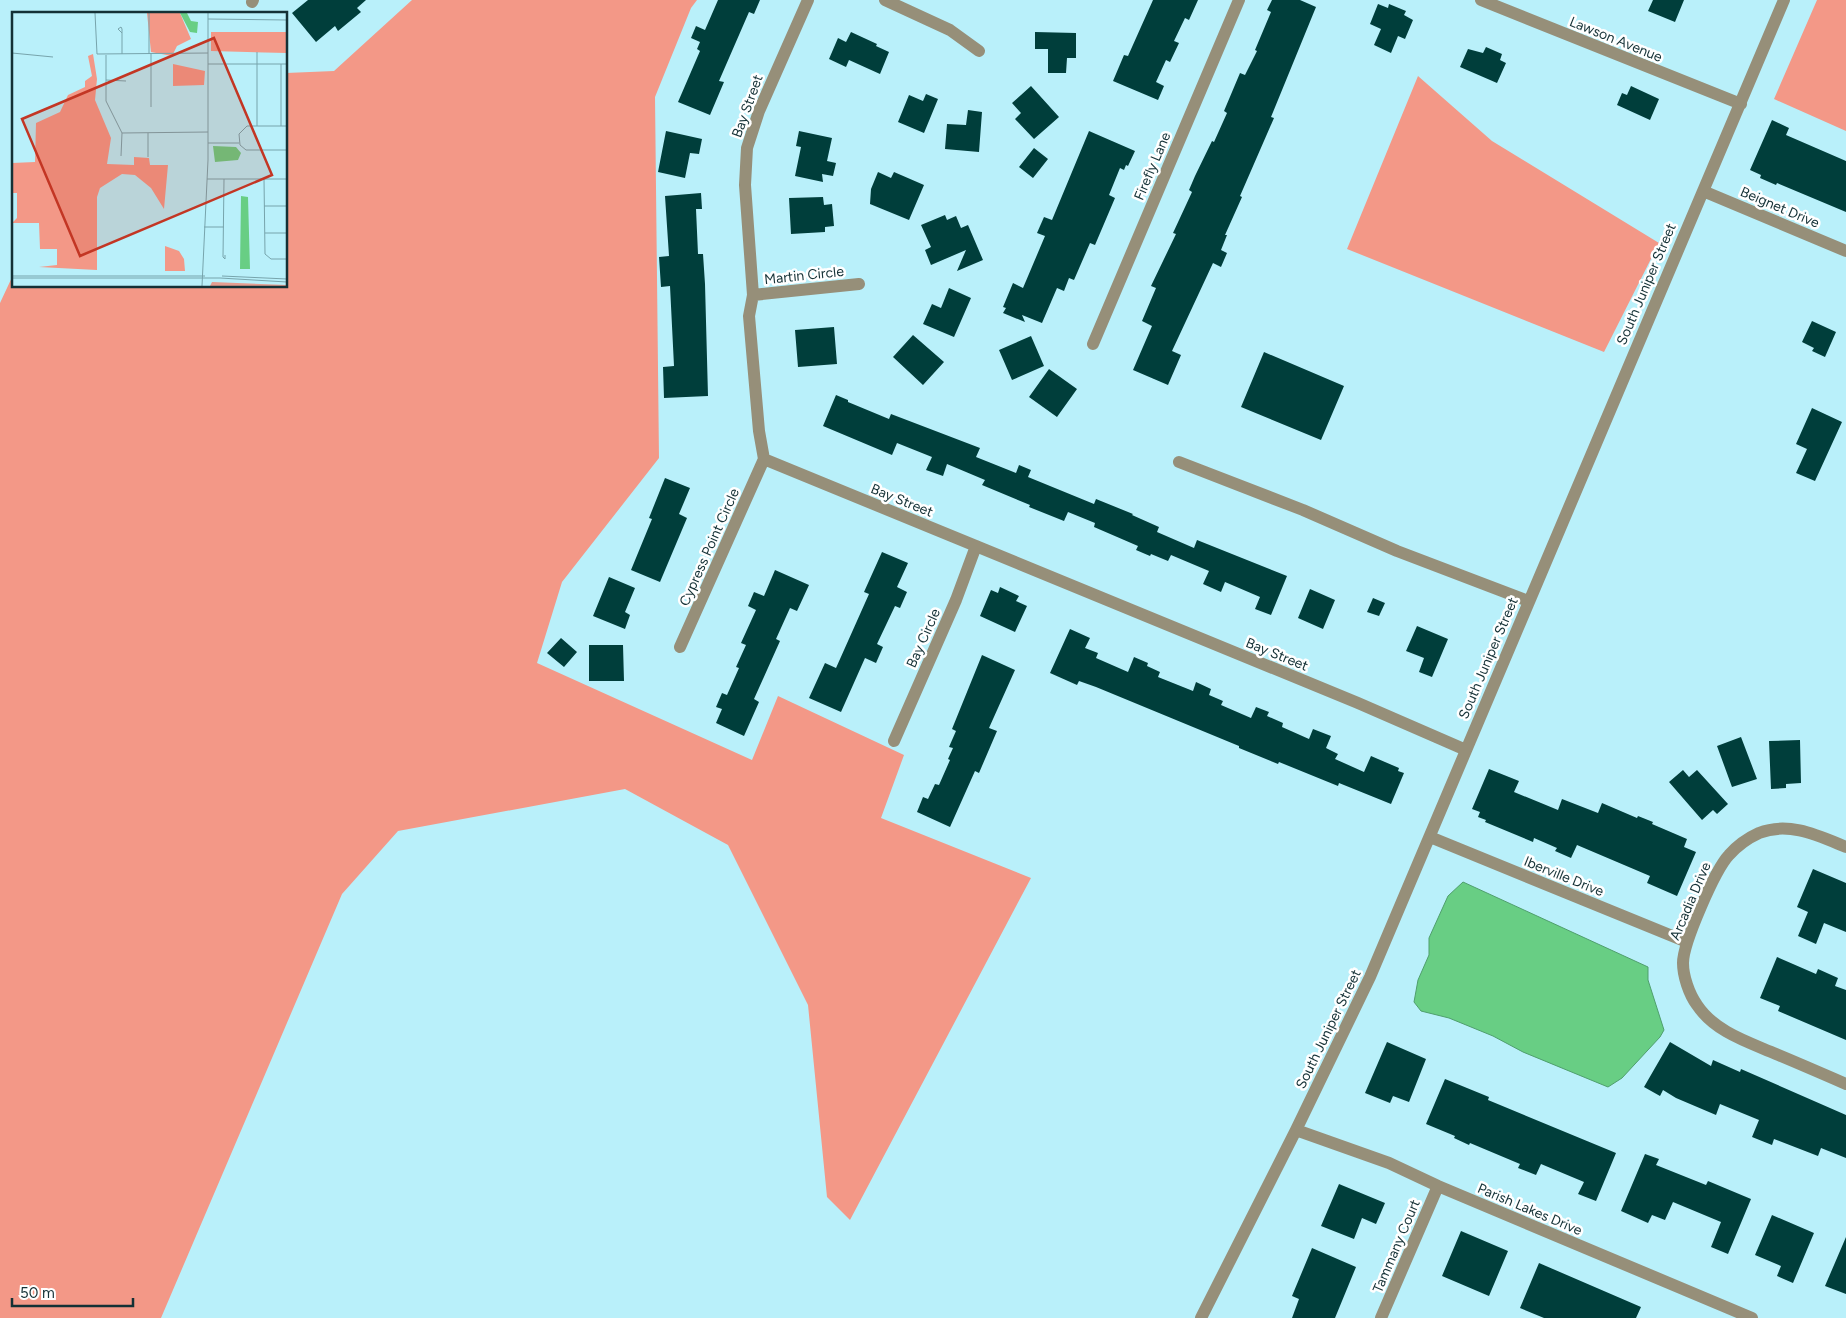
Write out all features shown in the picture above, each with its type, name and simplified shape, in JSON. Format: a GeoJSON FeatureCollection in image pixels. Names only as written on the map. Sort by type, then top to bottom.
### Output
{"type":"FeatureCollection","features":[{"type":"Feature","properties":{"kind":"street","name":"Bay Street"},"geometry":{"type":"LineString","coordinates":[[808,0],[759,111],[748,148],[745,185],[753,295],[749,316],[764,459],[1358,703],[1466,750]]}},
{"type":"Feature","properties":{"kind":"street"},"geometry":{"type":"LineString","coordinates":[[885,0],[950,30],[979,52]]}},
{"type":"Feature","properties":{"kind":"street","name":"Firefly Lane"},"geometry":{"type":"LineString","coordinates":[[1093,344],[1239,0]]}},
{"type":"Feature","properties":{"kind":"street","name":"Lawson Avenue"},"geometry":{"type":"LineString","coordinates":[[1481,0],[1741,104]]}},
{"type":"Feature","properties":{"kind":"street","name":"South Juniper Street"},"geometry":{"type":"LineString","coordinates":[[1202,1318],[1370,977],[1784,0]]}},
{"type":"Feature","properties":{"kind":"street","name":"Beignet Drive"},"geometry":{"type":"LineString","coordinates":[[1703,190],[1846,251]]}},
{"type":"Feature","properties":{"kind":"street","name":"Martin Circle"},"geometry":{"type":"LineString","coordinates":[[753,295],[859,284]]}},
{"type":"Feature","properties":{"kind":"street","name":"Cypress Point Circle"},"geometry":{"type":"LineString","coordinates":[[680,648],[764,459]]}},
{"type":"Feature","properties":{"kind":"street"},"geometry":{"type":"LineString","coordinates":[[1179,462],[1303,510],[1397,551],[1528,601]]}},
{"type":"Feature","properties":{"kind":"street","name":"Bay Circle"},"geometry":{"type":"LineString","coordinates":[[894,741],[956,600],[976,546]]}},
{"type":"Feature","properties":{"kind":"street","name":"Arcadia Drive"},"geometry":{"type":"LineString","coordinates":[[1846,848],[1811,833],[1778,828],[1759,833],[1742,843],[1728,856],[1716,873],[1687,942],[1683,962],[1686,983],[1696,1005],[1714,1024],[1734,1036],[1846,1084]]}},
{"type":"Feature","properties":{"kind":"street","name":"Iberville Drive"},"geometry":{"type":"LineString","coordinates":[[1430,837],[1687,942]]}},
{"type":"Feature","properties":{"kind":"street","name":"Parish Lakes Drive"},"geometry":{"type":"LineString","coordinates":[[1296,1130],[1389,1163],[1438,1186],[1752,1318]]}},
{"type":"Feature","properties":{"kind":"street","name":"Tammany Court"},"geometry":{"type":"LineString","coordinates":[[1381,1318],[1438,1186]]}},
{"type":"Feature","properties":{"kind":"shaded area"},"geometry":{"type":"Polygon","coordinates":[[[412,0],[697,0],[691,8],[655,97],[659,458],[562,582],[537,663],[752,760],[778,696],[904,755],[881,818],[1031,878],[850,1220],[827,1197],[808,1005],[728,845],[625,789],[398,831],[342,894],[161,1318],[0,1318],[0,303],[12,277],[12,288],[288,288],[288,73],[334,71],[412,0]]]}},
{"type":"Feature","properties":{"kind":"shaded area"},"geometry":{"type":"Polygon","coordinates":[[[1817,0],[1846,0],[1846,131],[1774,99],[1817,0]]]}},
{"type":"Feature","properties":{"kind":"shaded area"},"geometry":{"type":"Polygon","coordinates":[[[1418,76],[1492,141],[1659,243],[1604,352],[1347,249],[1418,76]]]}},
{"type":"Feature","properties":{"kind":"shaded area"},"geometry":{"type":"Polygon","coordinates":[[[1463,882],[1648,967],[1648,980],[1664,1030],[1660,1037],[1622,1078],[1608,1087],[1523,1052],[1493,1036],[1449,1018],[1421,1011],[1414,1002],[1418,980],[1429,955],[1429,938],[1448,896],[1463,882]]]}},
{"type":"Feature","properties":{"kind":"building"},"geometry":{"type":"Polygon","coordinates":[[[308,0],[366,0],[357,8],[361,12],[338,31],[335,26],[316,42],[292,13],[308,0]]]}},
{"type":"Feature","properties":{"kind":"building"},"geometry":{"type":"Polygon","coordinates":[[[718,0],[760,0],[754,14],[749,12],[719,81],[724,82],[710,115],[678,102],[700,51],[697,49],[700,42],[691,38],[696,26],[705,30],[718,0]]]}},
{"type":"Feature","properties":{"kind":"building"},"geometry":{"type":"Polygon","coordinates":[[[1153,0],[1198,0],[1189,20],[1185,18],[1174,41],[1179,43],[1170,62],[1166,60],[1156,82],[1164,86],[1158,100],[1113,81],[1124,55],[1128,56],[1153,0]]]}},
{"type":"Feature","properties":{"kind":"building"},"geometry":{"type":"Polygon","coordinates":[[[1272,0],[1300,0],[1316,7],[1271,117],[1274,118],[1225,235],[1227,235],[1221,250],[1227,253],[1221,267],[1213,263],[1172,351],[1181,355],[1168,385],[1133,370],[1152,326],[1142,321],[1156,288],[1151,286],[1176,234],[1173,233],[1192,192],[1189,190],[1195,176],[1212,141],[1214,142],[1227,113],[1224,111],[1240,73],[1245,75],[1257,51],[1255,50],[1271,12],[1267,10],[1272,0]]]}},
{"type":"Feature","properties":{"kind":"building"},"geometry":{"type":"Polygon","coordinates":[[[1653,0],[1684,0],[1675,22],[1648,11],[1653,0]]]}},
{"type":"Feature","properties":{"kind":"building"},"geometry":{"type":"Polygon","coordinates":[[[1378,4],[1388,8],[1389,4],[1406,11],[1404,15],[1413,20],[1405,39],[1398,36],[1391,53],[1374,45],[1381,29],[1370,24],[1378,4]]]}},
{"type":"Feature","properties":{"kind":"building"},"geometry":{"type":"Polygon","coordinates":[[[851,32],[889,52],[880,74],[849,60],[846,67],[829,59],[838,38],[846,42],[851,32]]]}},
{"type":"Feature","properties":{"kind":"building"},"geometry":{"type":"Polygon","coordinates":[[[1035,32],[1076,33],[1076,58],[1067,58],[1066,73],[1048,73],[1048,49],[1035,49],[1035,32]]]}},
{"type":"Feature","properties":{"kind":"building"},"geometry":{"type":"Polygon","coordinates":[[[1486,47],[1502,54],[1500,60],[1506,63],[1497,83],[1460,67],[1468,49],[1483,53],[1486,47]]]}},
{"type":"Feature","properties":{"kind":"building"},"geometry":{"type":"Polygon","coordinates":[[[1031,86],[1059,117],[1034,139],[1015,119],[1021,113],[1012,103],[1031,86]]]}},
{"type":"Feature","properties":{"kind":"building"},"geometry":{"type":"Polygon","coordinates":[[[1631,86],[1659,99],[1650,120],[1617,105],[1622,93],[1627,95],[1631,86]]]}},
{"type":"Feature","properties":{"kind":"building"},"geometry":{"type":"Polygon","coordinates":[[[926,94],[938,99],[924,133],[898,122],[909,95],[923,101],[926,94]]]}},
{"type":"Feature","properties":{"kind":"building"},"geometry":{"type":"Polygon","coordinates":[[[968,110],[982,112],[979,152],[945,149],[947,124],[966,125],[968,110]]]}},
{"type":"Feature","properties":{"kind":"building"},"geometry":{"type":"Polygon","coordinates":[[[1772,120],[1789,128],[1786,135],[1846,161],[1846,212],[1777,183],[1776,185],[1760,178],[1761,175],[1750,170],[1772,120]]]}},
{"type":"Feature","properties":{"kind":"building"},"geometry":{"type":"Polygon","coordinates":[[[666,131],[702,139],[699,154],[690,153],[685,178],[658,172],[666,131]]]}},
{"type":"Feature","properties":{"kind":"building"},"geometry":{"type":"Polygon","coordinates":[[[799,131],[832,138],[827,161],[836,163],[833,176],[822,174],[823,182],[795,176],[801,147],[796,146],[799,131]]]}},
{"type":"Feature","properties":{"kind":"building"},"geometry":{"type":"Polygon","coordinates":[[[1089,131],[1135,151],[1128,166],[1126,165],[1124,170],[1120,168],[1109,195],[1115,198],[1095,245],[1090,243],[1074,280],[1069,278],[1064,291],[1057,288],[1042,323],[1022,315],[1025,322],[1003,313],[1006,308],[1003,307],[1013,283],[1023,288],[1045,236],[1037,233],[1044,217],[1052,220],[1089,131]]]}},
{"type":"Feature","properties":{"kind":"building"},"geometry":{"type":"Polygon","coordinates":[[[1034,148],[1048,159],[1033,178],[1019,167],[1034,148]]]}},
{"type":"Feature","properties":{"kind":"building"},"geometry":{"type":"Polygon","coordinates":[[[878,172],[891,178],[894,172],[924,185],[909,220],[870,204],[871,189],[878,172]]]}},
{"type":"Feature","properties":{"kind":"building"},"geometry":{"type":"Polygon","coordinates":[[[701,193],[702,209],[696,209],[698,254],[703,254],[705,284],[708,396],[664,398],[663,367],[674,366],[670,286],[661,287],[659,257],[669,256],[665,196],[701,193]]]}},
{"type":"Feature","properties":{"kind":"building"},"geometry":{"type":"Polygon","coordinates":[[[823,197],[824,205],[832,204],[834,226],[825,227],[825,232],[791,234],[789,198],[823,197]]]}},
{"type":"Feature","properties":{"kind":"building"},"geometry":{"type":"Polygon","coordinates":[[[945,215],[947,220],[956,216],[961,228],[968,225],[983,260],[957,271],[966,250],[931,265],[925,250],[931,247],[921,225],[945,215]]]}},
{"type":"Feature","properties":{"kind":"building"},"geometry":{"type":"Polygon","coordinates":[[[949,288],[971,298],[954,337],[923,324],[932,304],[941,308],[949,288]]]}},
{"type":"Feature","properties":{"kind":"building"},"geometry":{"type":"Polygon","coordinates":[[[1812,321],[1836,332],[1825,357],[1812,351],[1814,348],[1802,342],[1812,321]]]}},
{"type":"Feature","properties":{"kind":"building"},"geometry":{"type":"Polygon","coordinates":[[[834,327],[837,364],[798,367],[795,330],[834,327]]]}},
{"type":"Feature","properties":{"kind":"building"},"geometry":{"type":"Polygon","coordinates":[[[913,335],[944,362],[923,385],[893,357],[913,335]]]}},
{"type":"Feature","properties":{"kind":"building"},"geometry":{"type":"Polygon","coordinates":[[[1031,336],[1044,366],[1012,380],[999,350],[1031,336]]]}},
{"type":"Feature","properties":{"kind":"building"},"geometry":{"type":"Polygon","coordinates":[[[1264,352],[1344,386],[1321,440],[1241,407],[1264,352]]]}},
{"type":"Feature","properties":{"kind":"building"},"geometry":{"type":"Polygon","coordinates":[[[1049,369],[1077,389],[1057,417],[1029,397],[1049,369]]]}},
{"type":"Feature","properties":{"kind":"building"},"geometry":{"type":"Polygon","coordinates":[[[836,395],[889,419],[891,414],[980,448],[976,457],[1016,473],[1019,465],[1031,470],[1028,477],[1094,504],[1096,499],[1133,514],[1159,527],[1157,532],[1194,548],[1197,540],[1287,576],[1271,615],[1255,609],[1260,597],[1225,582],[1221,592],[1203,584],[1209,571],[1171,555],[1168,561],[1151,554],[1150,556],[1136,550],[1138,546],[1094,527],[1095,523],[1068,512],[1064,521],[1029,507],[1030,505],[982,485],[985,480],[947,464],[943,476],[926,470],[932,457],[897,443],[892,455],[823,426],[836,395]]]}},
{"type":"Feature","properties":{"kind":"building"},"geometry":{"type":"Polygon","coordinates":[[[1812,408],[1842,422],[1815,481],[1796,473],[1807,449],[1796,444],[1812,408]]]}},
{"type":"Feature","properties":{"kind":"building"},"geometry":{"type":"Polygon","coordinates":[[[665,478],[690,488],[679,514],[687,518],[660,582],[631,570],[652,519],[649,518],[665,478]]]}},
{"type":"Feature","properties":{"kind":"building"},"geometry":{"type":"Polygon","coordinates":[[[882,552],[908,563],[897,587],[907,592],[900,608],[895,606],[877,644],[883,647],[876,663],[865,658],[841,712],[809,698],[825,663],[836,668],[869,594],[864,592],[882,552]]]}},
{"type":"Feature","properties":{"kind":"building"},"geometry":{"type":"Polygon","coordinates":[[[775,570],[809,585],[797,611],[790,608],[776,639],[780,641],[754,699],[759,702],[744,736],[716,723],[722,709],[716,707],[722,693],[727,695],[739,668],[736,667],[746,645],[741,643],[756,610],[748,606],[754,592],[764,596],[775,570]]]}},
{"type":"Feature","properties":{"kind":"building"},"geometry":{"type":"Polygon","coordinates":[[[609,577],[635,588],[625,612],[630,615],[625,629],[593,616],[609,577]]]}},
{"type":"Feature","properties":{"kind":"building"},"geometry":{"type":"Polygon","coordinates":[[[1000,587],[1019,596],[1016,601],[1027,606],[1015,632],[980,616],[991,590],[998,593],[1000,587]]]}},
{"type":"Feature","properties":{"kind":"building"},"geometry":{"type":"Polygon","coordinates":[[[1310,589],[1335,600],[1323,629],[1298,618],[1310,589]]]}},
{"type":"Feature","properties":{"kind":"building"},"geometry":{"type":"Polygon","coordinates":[[[1373,598],[1385,603],[1379,616],[1367,612],[1373,598]]]}},
{"type":"Feature","properties":{"kind":"building"},"geometry":{"type":"Polygon","coordinates":[[[1417,626],[1448,639],[1432,677],[1419,672],[1424,658],[1406,651],[1417,626]]]}},
{"type":"Feature","properties":{"kind":"building"},"geometry":{"type":"Polygon","coordinates":[[[1070,629],[1090,638],[1085,648],[1098,653],[1096,658],[1128,672],[1134,657],[1148,663],[1147,666],[1160,672],[1158,677],[1193,691],[1196,682],[1211,689],[1209,695],[1223,701],[1221,705],[1251,718],[1256,707],[1269,712],[1267,716],[1283,723],[1282,727],[1309,739],[1313,729],[1331,736],[1326,748],[1338,754],[1335,759],[1364,772],[1371,756],[1399,768],[1398,771],[1404,773],[1391,804],[1339,783],[1338,786],[1279,762],[1278,764],[1096,687],[1079,681],[1077,685],[1050,673],[1070,629]]]}},
{"type":"Feature","properties":{"kind":"building"},"geometry":{"type":"Polygon","coordinates":[[[561,638],[577,652],[564,667],[547,653],[561,638]]]}},
{"type":"Feature","properties":{"kind":"building"},"geometry":{"type":"Polygon","coordinates":[[[589,645],[623,645],[624,681],[589,681],[589,645]]]}},
{"type":"Feature","properties":{"kind":"building"},"geometry":{"type":"Polygon","coordinates":[[[982,655],[1015,670],[989,728],[997,731],[979,773],[975,771],[950,827],[917,812],[923,797],[928,799],[935,784],[939,785],[950,760],[948,759],[953,748],[949,747],[956,731],[952,729],[982,655]]]}},
{"type":"Feature","properties":{"kind":"building"},"geometry":{"type":"Polygon","coordinates":[[[1741,737],[1757,779],[1732,787],[1717,746],[1741,737]]]}},
{"type":"Feature","properties":{"kind":"building"},"geometry":{"type":"Polygon","coordinates":[[[1800,740],[1801,783],[1786,784],[1786,788],[1771,789],[1769,741],[1800,740]]]}},
{"type":"Feature","properties":{"kind":"building"},"geometry":{"type":"Polygon","coordinates":[[[1489,769],[1519,781],[1514,792],[1558,810],[1562,799],[1598,813],[1602,803],[1637,818],[1638,816],[1653,822],[1652,824],[1687,839],[1684,847],[1696,852],[1677,896],[1647,883],[1650,876],[1577,845],[1571,858],[1555,851],[1557,848],[1534,838],[1533,842],[1485,822],[1486,820],[1478,817],[1480,812],[1472,809],[1489,769]]]}},
{"type":"Feature","properties":{"kind":"building"},"geometry":{"type":"Polygon","coordinates":[[[1683,770],[1689,777],[1697,770],[1728,804],[1717,814],[1713,810],[1702,820],[1669,782],[1683,770]]]}},
{"type":"Feature","properties":{"kind":"building"},"geometry":{"type":"Polygon","coordinates":[[[1813,869],[1846,883],[1846,932],[1824,923],[1816,944],[1798,936],[1808,912],[1797,907],[1813,869]]]}},
{"type":"Feature","properties":{"kind":"building"},"geometry":{"type":"Polygon","coordinates":[[[1777,957],[1816,974],[1818,969],[1838,978],[1835,986],[1846,990],[1846,1040],[1778,1011],[1780,1006],[1760,998],[1777,957]]]}},
{"type":"Feature","properties":{"kind":"building"},"geometry":{"type":"Polygon","coordinates":[[[1387,1042],[1426,1059],[1409,1102],[1393,1096],[1390,1103],[1365,1093],[1387,1042]]]}},
{"type":"Feature","properties":{"kind":"building"},"geometry":{"type":"Polygon","coordinates":[[[1670,1042],[1711,1066],[1713,1060],[1740,1072],[1741,1069],[1846,1115],[1846,1158],[1821,1148],[1818,1156],[1774,1139],[1772,1145],[1752,1137],[1759,1120],[1720,1104],[1716,1115],[1676,1098],[1663,1090],[1660,1096],[1644,1087],[1670,1042]]]}},
{"type":"Feature","properties":{"kind":"building"},"geometry":{"type":"Polygon","coordinates":[[[1445,1079],[1489,1097],[1488,1100],[1616,1153],[1596,1201],[1578,1194],[1584,1182],[1541,1164],[1536,1175],[1518,1168],[1520,1164],[1470,1143],[1469,1145],[1454,1138],[1455,1136],[1426,1124],[1445,1079]]]}},
{"type":"Feature","properties":{"kind":"building"},"geometry":{"type":"Polygon","coordinates":[[[1645,1154],[1659,1159],[1656,1165],[1706,1185],[1708,1181],[1751,1199],[1728,1254],[1711,1247],[1721,1222],[1673,1202],[1665,1220],[1652,1215],[1648,1223],[1621,1211],[1645,1154]]]}},
{"type":"Feature","properties":{"kind":"building"},"geometry":{"type":"Polygon","coordinates":[[[1339,1184],[1385,1203],[1376,1224],[1362,1218],[1354,1239],[1321,1226],[1339,1184]]]}},
{"type":"Feature","properties":{"kind":"building"},"geometry":{"type":"Polygon","coordinates":[[[1772,1215],[1814,1233],[1793,1283],[1777,1276],[1781,1266],[1755,1255],[1772,1215]]]}},
{"type":"Feature","properties":{"kind":"building"},"geometry":{"type":"Polygon","coordinates":[[[1461,1231],[1508,1251],[1489,1296],[1442,1276],[1461,1231]]]}},
{"type":"Feature","properties":{"kind":"building"},"geometry":{"type":"Polygon","coordinates":[[[1846,1237],[1846,1294],[1825,1286],[1846,1237]]]}},
{"type":"Feature","properties":{"kind":"building"},"geometry":{"type":"Polygon","coordinates":[[[1312,1248],[1356,1267],[1335,1318],[1292,1318],[1299,1299],[1292,1296],[1312,1248]]]}},
{"type":"Feature","properties":{"kind":"building"},"geometry":{"type":"Polygon","coordinates":[[[1539,1263],[1641,1307],[1636,1318],[1544,1318],[1520,1308],[1539,1263]]]}}]}
